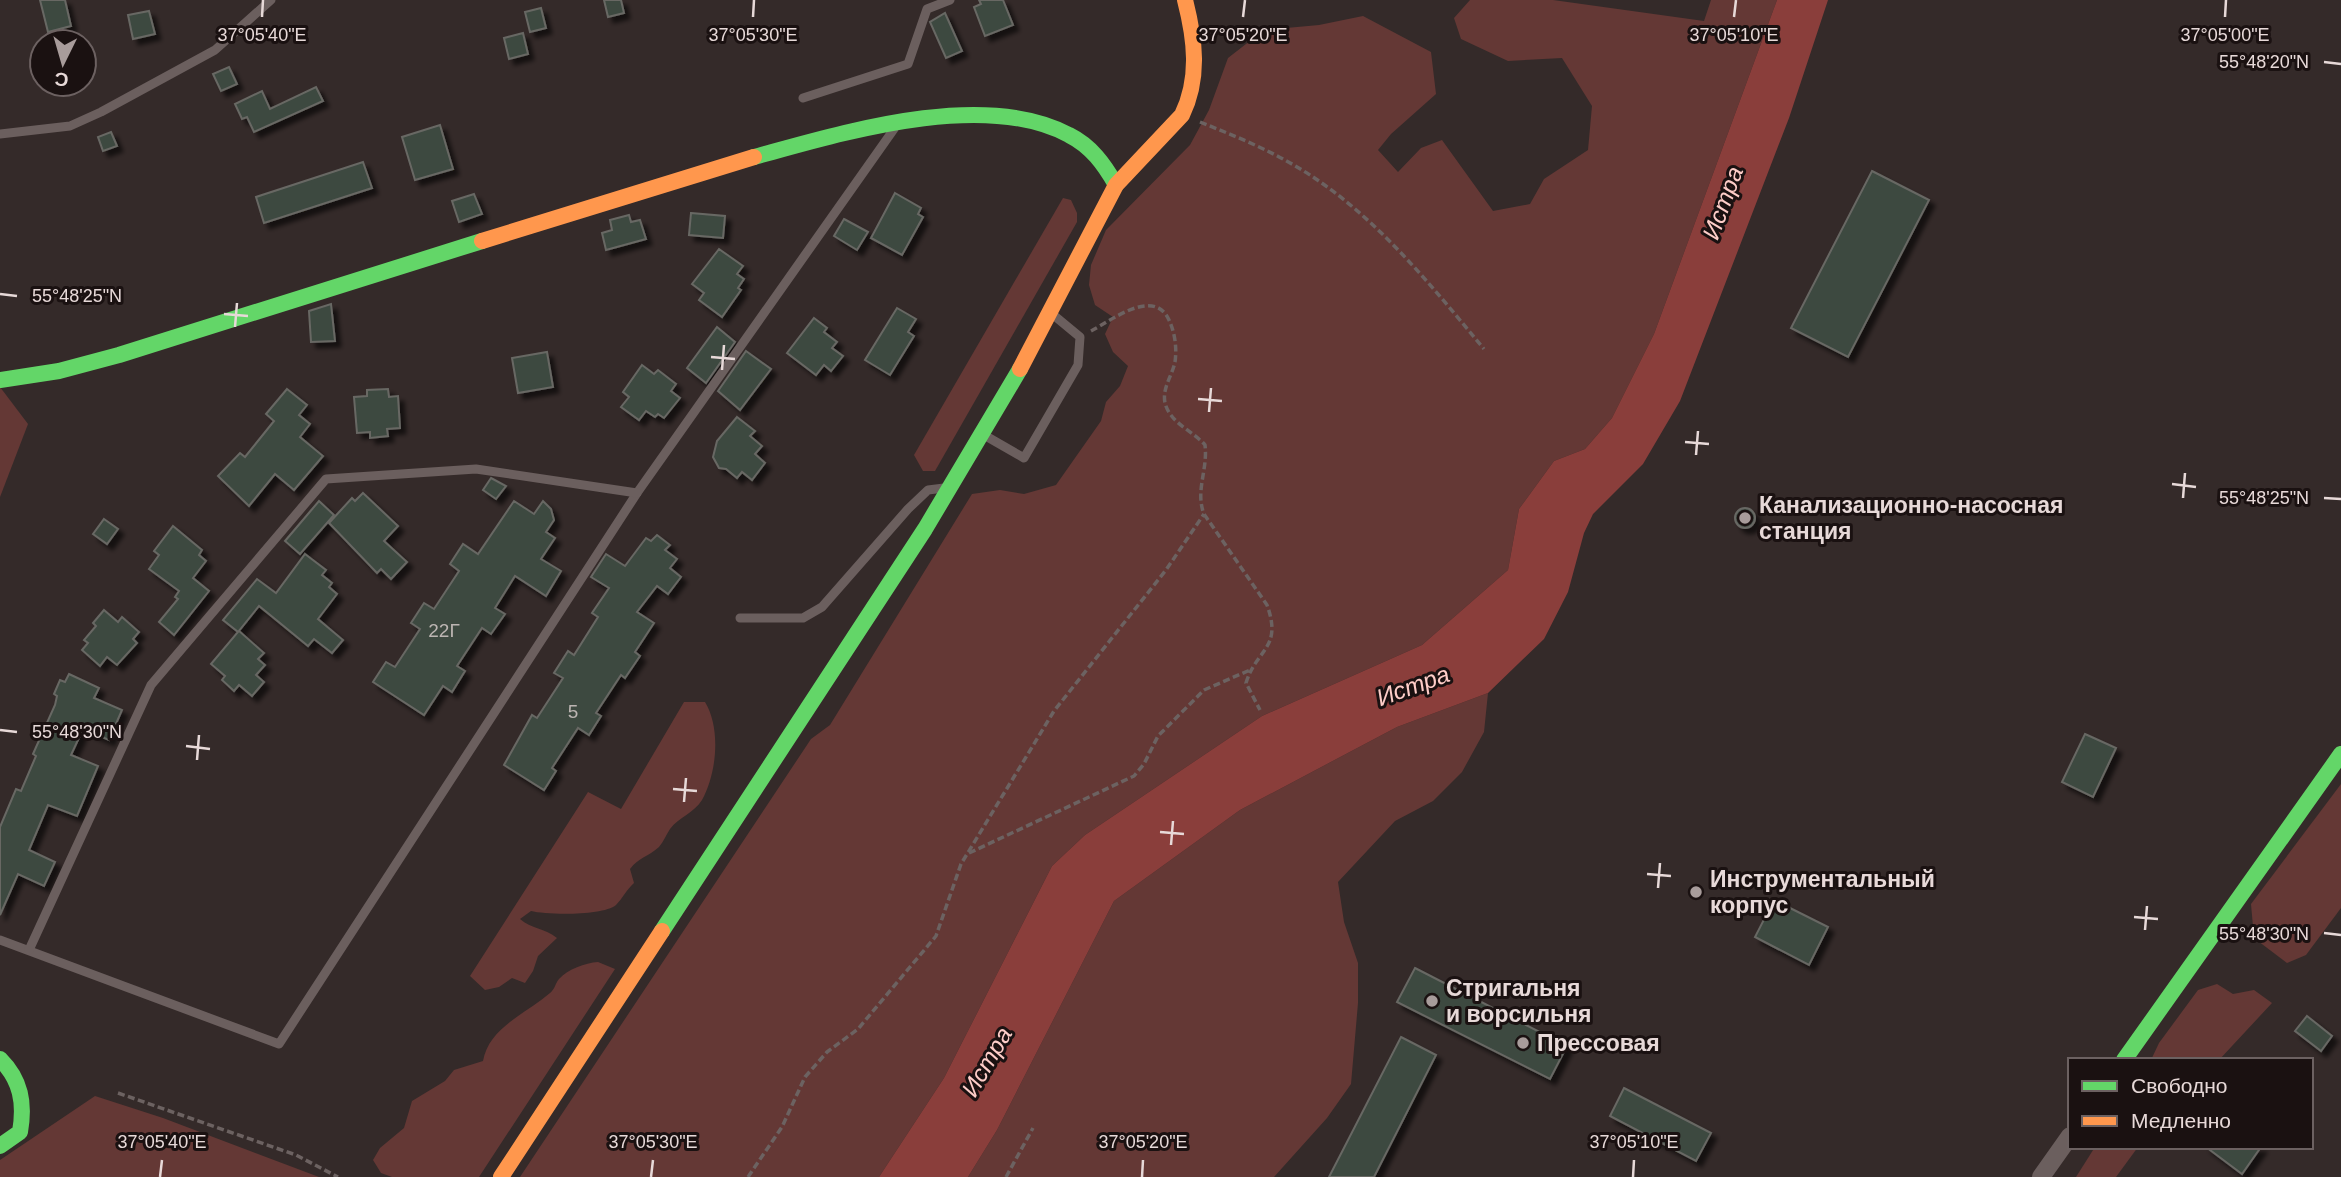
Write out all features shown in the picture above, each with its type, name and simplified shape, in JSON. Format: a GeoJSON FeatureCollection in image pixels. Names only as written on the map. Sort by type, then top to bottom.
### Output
{"type":"FeatureCollection","features":[{"type":"Feature","properties":{"kind":"street"},"geometry":{"type":"LineString","coordinates":[[501,1177],[949,487],[1049,312],[1116,185],[1182,115],[1189,104],[1194,82],[1194,56],[1185,0]]}},
{"type":"Feature","properties":{"kind":"street"},"geometry":{"type":"LineString","coordinates":[[0,380],[125,353],[732,164],[899,122],[961,116],[1010,118],[1050,124],[1079,139],[1109,170],[1116,185]]}},
{"type":"Feature","properties":{"kind":"street"},"geometry":{"type":"LineString","coordinates":[[2125,1058],[2341,754]]}},
{"type":"Feature","properties":{"kind":"street"},"geometry":{"type":"LineString","coordinates":[[0,1059],[13,1071],[25,1106],[20,1132],[0,1146]]}},
{"type":"Feature","properties":{"kind":"street"},"geometry":{"type":"LineString","coordinates":[[2041,1177],[2068,1139]]}},
{"type":"Feature","properties":{"kind":"lane"},"geometry":{"type":"LineString","coordinates":[[0,134],[70,126],[101,112],[215,50],[271,0]]}},
{"type":"Feature","properties":{"kind":"lane"},"geometry":{"type":"LineString","coordinates":[[803,99],[908,64],[927,9],[950,0]]}},
{"type":"Feature","properties":{"kind":"lane"},"geometry":{"type":"LineString","coordinates":[[0,940],[279,1044],[637,493],[899,122]]}},
{"type":"Feature","properties":{"kind":"lane"},"geometry":{"type":"LineString","coordinates":[[981,433],[1024,458],[1078,365],[1080,337],[1049,312]]}},
{"type":"Feature","properties":{"kind":"lane"},"geometry":{"type":"LineString","coordinates":[[29,950],[151,685],[326,479],[476,469],[637,493]]}},
{"type":"Feature","properties":{"kind":"lane"},"geometry":{"type":"LineString","coordinates":[[740,618],[803,618],[822,607],[928,490],[949,487]]}},
{"type":"Feature","properties":{"kind":"path"},"geometry":{"type":"LineString","coordinates":[[1182,115],[1246,141],[1303,170],[1358,213],[1417,268],[1484,349]]}},
{"type":"Feature","properties":{"kind":"path"},"geometry":{"type":"LineString","coordinates":[[1080,337],[1139,306],[1154,305],[1166,313],[1176,341],[1175,363],[1165,390],[1166,404],[1172,416],[1205,445],[1207,459],[1199,501],[1204,514],[1267,605],[1272,619],[1269,648],[1250,670],[1246,684],[1260,710]]}},
{"type":"Feature","properties":{"kind":"path"},"geometry":{"type":"LineString","coordinates":[[748,1177],[782,1127],[805,1077],[827,1052],[858,1029],[936,936],[968,853],[1054,710],[1167,570],[1204,514]]}},
{"type":"Feature","properties":{"kind":"path"},"geometry":{"type":"LineString","coordinates":[[968,853],[1134,776],[1144,764],[1158,736],[1205,690],[1250,670]]}},
{"type":"Feature","properties":{"kind":"path"},"geometry":{"type":"LineString","coordinates":[[118,1093],[296,1155],[338,1177]]}},
{"type":"Feature","properties":{"kind":"path"},"geometry":{"type":"LineString","coordinates":[[1006,1177],[1032,1128]]}},
{"type":"Feature","properties":{"kind":"shaded area"},"geometry":{"type":"Polygon","coordinates":[[[1470,0],[1553,0],[1704,21],[1711,0],[1777,0],[1654,334],[1612,418],[1585,449],[1554,461],[1519,509],[1508,570],[1422,645],[1262,716],[1085,835],[1052,866],[944,1078],[879,1177],[520,1177],[811,739],[830,725],[972,494],[1000,490],[1024,494],[1056,485],[1101,421],[1106,402],[1120,386],[1128,366],[1113,352],[1105,334],[1113,317],[1095,305],[1089,285],[1091,265],[1106,230],[1190,145],[1209,110],[1228,58],[1264,30],[1319,25],[1363,16],[1431,52],[1436,94],[1391,134],[1378,150],[1398,172],[1421,148],[1442,140],[1493,211],[1530,204],[1544,179],[1588,150],[1592,106],[1562,58],[1508,61],[1461,39],[1454,18],[1470,0]]]}},
{"type":"Feature","properties":{"kind":"shaded area"},"geometry":{"type":"Polygon","coordinates":[[[1063,198],[1071,200],[1077,213],[1077,222],[935,471],[923,471],[914,455],[1063,198]]]}},
{"type":"Feature","properties":{"kind":"shaded area"},"geometry":{"type":"Polygon","coordinates":[[[0,387],[28,424],[0,497],[0,387]]]}},
{"type":"Feature","properties":{"kind":"shaded area"},"geometry":{"type":"Polygon","coordinates":[[[1488,693],[1484,732],[1462,772],[1433,801],[1395,821],[1338,882],[1344,922],[1358,963],[1358,1003],[1351,1084],[1327,1118],[1274,1177],[968,1177],[997,1130],[1114,901],[1240,810],[1397,727],[1488,693]]]}},
{"type":"Feature","properties":{"kind":"shaded area"},"geometry":{"type":"Polygon","coordinates":[[[684,702],[705,702],[713,724],[714,764],[702,800],[670,829],[659,847],[630,869],[634,883],[616,905],[588,913],[531,911],[520,919],[557,938],[538,956],[525,983],[512,978],[499,987],[485,990],[470,976],[588,792],[621,809],[684,702]]]}},
{"type":"Feature","properties":{"kind":"shaded area"},"geometry":{"type":"Polygon","coordinates":[[[2341,784],[2341,908],[2306,955],[2287,963],[2254,938],[2251,904],[2341,784]]]}},
{"type":"Feature","properties":{"kind":"shaded area"},"geometry":{"type":"Polygon","coordinates":[[[598,962],[615,969],[479,1177],[392,1177],[381,1173],[373,1160],[380,1148],[404,1128],[412,1101],[445,1081],[454,1070],[483,1061],[487,1049],[501,1030],[550,993],[567,972],[598,962]]]}},
{"type":"Feature","properties":{"kind":"shaded area"},"geometry":{"type":"Polygon","coordinates":[[[2217,984],[2233,994],[2254,990],[2272,1003],[2221,1058],[2152,1058],[2159,1043],[2198,990],[2217,984]]]}},
{"type":"Feature","properties":{"kind":"shaded area"},"geometry":{"type":"Polygon","coordinates":[[[95,1096],[163,1118],[319,1177],[0,1177],[0,1160],[95,1096]]]}},
{"type":"Feature","properties":{"kind":"shaded area"},"geometry":{"type":"Polygon","coordinates":[[[2094,1149],[2137,1149],[2116,1177],[2076,1177],[2094,1149]]]}},
{"type":"Feature","properties":{"kind":"water","name":"Истра"},"geometry":{"type":"Polygon","coordinates":[[[1777,0],[1828,0],[1789,118],[1680,401],[1643,464],[1593,514],[1584,533],[1568,592],[1544,639],[1488,693],[1397,727],[1240,810],[1114,901],[997,1130],[968,1177],[879,1177],[944,1078],[1052,866],[1085,835],[1262,716],[1422,645],[1508,570],[1519,509],[1554,461],[1585,449],[1612,418],[1654,334],[1777,0]]]}},
{"type":"Feature","properties":{"kind":"building"},"geometry":{"type":"Polygon","coordinates":[[[40,0],[65,0],[71,26],[47,28],[40,0]]]}},
{"type":"Feature","properties":{"kind":"building"},"geometry":{"type":"Polygon","coordinates":[[[604,0],[621,0],[624,13],[608,17],[604,0]]]}},
{"type":"Feature","properties":{"kind":"building"},"geometry":{"type":"Polygon","coordinates":[[[979,0],[1003,0],[1013,25],[985,36],[974,7],[981,4],[979,0]]]}},
{"type":"Feature","properties":{"kind":"building"},"geometry":{"type":"Polygon","coordinates":[[[541,8],[546,28],[530,32],[525,12],[541,8]]]}},
{"type":"Feature","properties":{"kind":"building"},"geometry":{"type":"Polygon","coordinates":[[[149,11],[155,34],[133,39],[128,15],[149,11]]]}},
{"type":"Feature","properties":{"kind":"building"},"geometry":{"type":"Polygon","coordinates":[[[945,13],[962,51],[946,58],[930,22],[945,13]]]}},
{"type":"Feature","properties":{"kind":"building"},"geometry":{"type":"Polygon","coordinates":[[[523,33],[528,54],[509,59],[504,38],[523,33]]]}},
{"type":"Feature","properties":{"kind":"building"},"geometry":{"type":"Polygon","coordinates":[[[229,67],[237,84],[221,91],[213,74],[229,67]]]}},
{"type":"Feature","properties":{"kind":"building"},"geometry":{"type":"Polygon","coordinates":[[[316,87],[323,101],[254,132],[247,117],[242,119],[235,104],[262,91],[270,109],[316,87]]]}},
{"type":"Feature","properties":{"kind":"building"},"geometry":{"type":"Polygon","coordinates":[[[440,125],[453,169],[415,180],[402,137],[440,125]]]}},
{"type":"Feature","properties":{"kind":"building"},"geometry":{"type":"Polygon","coordinates":[[[111,132],[117,146],[103,151],[98,137],[111,132]]]}},
{"type":"Feature","properties":{"kind":"building"},"geometry":{"type":"Polygon","coordinates":[[[363,162],[372,188],[264,223],[256,197],[363,162]]]}},
{"type":"Feature","properties":{"kind":"building"},"geometry":{"type":"Polygon","coordinates":[[[1872,171],[1929,200],[1848,357],[1791,328],[1872,171]]]}},
{"type":"Feature","properties":{"kind":"building"},"geometry":{"type":"Polygon","coordinates":[[[895,193],[921,208],[918,214],[923,217],[902,255],[871,238],[895,193]]]}},
{"type":"Feature","properties":{"kind":"building"},"geometry":{"type":"Polygon","coordinates":[[[474,194],[482,214],[459,222],[452,201],[474,194]]]}},
{"type":"Feature","properties":{"kind":"building"},"geometry":{"type":"Polygon","coordinates":[[[691,213],[725,216],[723,238],[689,235],[691,213]]]}},
{"type":"Feature","properties":{"kind":"building"},"geometry":{"type":"Polygon","coordinates":[[[629,215],[631,222],[640,220],[646,239],[606,250],[602,233],[612,230],[610,220],[629,215]]]}},
{"type":"Feature","properties":{"kind":"building"},"geometry":{"type":"Polygon","coordinates":[[[844,219],[868,232],[857,250],[834,236],[844,219]]]}},
{"type":"Feature","properties":{"kind":"building"},"geometry":{"type":"Polygon","coordinates":[[[719,249],[743,266],[737,274],[744,279],[738,288],[741,290],[722,317],[699,300],[704,293],[692,284],[719,249]]]}},
{"type":"Feature","properties":{"kind":"building"},"geometry":{"type":"Polygon","coordinates":[[[331,304],[335,341],[311,342],[309,311],[331,304]]]}},
{"type":"Feature","properties":{"kind":"building"},"geometry":{"type":"Polygon","coordinates":[[[897,308],[916,319],[908,332],[914,336],[890,375],[865,360],[897,308]]]}},
{"type":"Feature","properties":{"kind":"building"},"geometry":{"type":"Polygon","coordinates":[[[814,318],[827,328],[824,332],[837,342],[832,348],[843,356],[831,371],[824,365],[816,375],[787,353],[814,318]]]}},
{"type":"Feature","properties":{"kind":"building"},"geometry":{"type":"Polygon","coordinates":[[[717,327],[735,342],[706,383],[687,368],[717,327]]]}},
{"type":"Feature","properties":{"kind":"building"},"geometry":{"type":"Polygon","coordinates":[[[746,351],[771,369],[740,410],[718,391],[746,351]]]}},
{"type":"Feature","properties":{"kind":"building"},"geometry":{"type":"Polygon","coordinates":[[[547,352],[553,387],[518,393],[512,358],[547,352]]]}},
{"type":"Feature","properties":{"kind":"building"},"geometry":{"type":"Polygon","coordinates":[[[642,365],[654,374],[658,370],[676,384],[671,391],[680,398],[664,418],[658,414],[655,417],[646,411],[639,420],[621,407],[629,397],[623,392],[642,365]]]}},
{"type":"Feature","properties":{"kind":"building"},"geometry":{"type":"Polygon","coordinates":[[[287,389],[307,405],[299,415],[310,424],[300,437],[323,456],[294,490],[275,474],[249,506],[218,476],[240,453],[245,457],[274,421],[266,414],[287,389]]]}},
{"type":"Feature","properties":{"kind":"building"},"geometry":{"type":"Polygon","coordinates":[[[388,389],[389,397],[398,396],[400,428],[387,429],[388,436],[370,438],[370,432],[357,433],[354,397],[367,396],[367,390],[388,389]]]}},
{"type":"Feature","properties":{"kind":"building"},"geometry":{"type":"Polygon","coordinates":[[[737,417],[755,431],[750,436],[762,446],[755,454],[765,463],[752,480],[742,472],[737,478],[726,469],[719,468],[713,457],[717,441],[737,417]]]}},
{"type":"Feature","properties":{"kind":"building"},"geometry":{"type":"Polygon","coordinates":[[[491,478],[506,486],[496,499],[483,490],[491,478]]]}},
{"type":"Feature","properties":{"kind":"building"},"geometry":{"type":"Polygon","coordinates":[[[363,493],[398,526],[384,541],[407,562],[391,579],[381,569],[377,573],[329,523],[352,498],[355,501],[363,493]]]}},
{"type":"Feature","properties":{"kind":"building"},"geometry":{"type":"Polygon","coordinates":[[[319,501],[334,515],[300,554],[285,541],[319,501]]]}},
{"type":"Feature","properties":{"kind":"building"},"geometry":{"type":"Polygon","coordinates":[[[514,501],[534,514],[543,501],[551,509],[554,520],[546,532],[555,538],[541,559],[561,571],[546,596],[515,576],[495,608],[505,614],[491,634],[482,628],[457,666],[465,671],[452,692],[443,686],[424,715],[373,682],[386,662],[395,667],[420,629],[411,623],[424,603],[434,609],[459,571],[450,564],[463,544],[478,554],[514,501]]]}},
{"type":"Feature","properties":{"kind":"building","name":"Канализационно-насосная станция"},"geometry":{"type":"Polygon","coordinates":[[[1745,508],[1752,511],[1755,518],[1752,525],[1745,528],[1738,525],[1735,518],[1738,511],[1745,508]]]}},
{"type":"Feature","properties":{"kind":"building"},"geometry":{"type":"Polygon","coordinates":[[[104,519],[118,529],[107,544],[93,534],[104,519]]]}},
{"type":"Feature","properties":{"kind":"building"},"geometry":{"type":"Polygon","coordinates":[[[173,526],[202,550],[199,555],[206,561],[193,578],[209,591],[174,635],[159,622],[178,599],[175,597],[179,591],[149,569],[159,555],[154,551],[173,526]]]}},
{"type":"Feature","properties":{"kind":"building"},"geometry":{"type":"Polygon","coordinates":[[[657,535],[670,545],[665,550],[677,559],[670,568],[681,577],[668,594],[657,586],[637,612],[654,623],[635,652],[640,656],[625,678],[621,675],[596,713],[601,716],[589,735],[578,728],[552,768],[556,771],[544,790],[504,765],[532,715],[537,718],[563,678],[554,673],[568,651],[574,655],[598,617],[592,613],[609,588],[591,577],[606,554],[625,566],[646,538],[651,541],[657,535]]]}},
{"type":"Feature","properties":{"kind":"building"},"geometry":{"type":"Polygon","coordinates":[[[305,554],[326,570],[322,575],[332,583],[329,587],[337,594],[318,619],[343,640],[332,653],[314,639],[308,646],[259,606],[239,631],[264,653],[258,659],[265,665],[256,675],[264,682],[252,696],[239,685],[234,691],[222,680],[225,676],[211,664],[238,632],[223,620],[257,579],[276,593],[305,554]]]}},
{"type":"Feature","properties":{"kind":"building"},"geometry":{"type":"Polygon","coordinates":[[[104,610],[118,622],[122,617],[139,632],[133,639],[137,643],[117,665],[107,657],[100,666],[82,650],[88,643],[84,640],[96,626],[93,623],[104,610]]]}},
{"type":"Feature","properties":{"kind":"building"},"geometry":{"type":"Polygon","coordinates":[[[69,674],[99,688],[94,698],[122,710],[109,740],[83,729],[71,755],[98,766],[77,816],[48,805],[29,850],[55,862],[44,886],[18,874],[0,915],[0,827],[16,789],[21,791],[36,756],[33,754],[55,705],[57,696],[54,694],[60,680],[65,682],[69,674]]]}},
{"type":"Feature","properties":{"kind":"building"},"geometry":{"type":"Polygon","coordinates":[[[2085,734],[2116,748],[2093,797],[2062,782],[2085,734]]]}},
{"type":"Feature","properties":{"kind":"building"},"geometry":{"type":"Polygon","coordinates":[[[1774,900],[1828,927],[1809,965],[1755,937],[1774,900]]]}},
{"type":"Feature","properties":{"kind":"building"},"geometry":{"type":"Polygon","coordinates":[[[1415,968],[1567,1046],[1550,1079],[1397,1002],[1415,968]]]}},
{"type":"Feature","properties":{"kind":"building"},"geometry":{"type":"Polygon","coordinates":[[[2307,1016],[2332,1036],[2321,1051],[2295,1031],[2307,1016]]]}},
{"type":"Feature","properties":{"kind":"building"},"geometry":{"type":"Polygon","coordinates":[[[1401,1037],[1436,1055],[1374,1177],[1329,1177],[1401,1037]]]}},
{"type":"Feature","properties":{"kind":"building"},"geometry":{"type":"Polygon","coordinates":[[[1624,1088],[1711,1133],[1696,1161],[1610,1116],[1624,1088]]]}},
{"type":"Feature","properties":{"kind":"building"},"geometry":{"type":"Polygon","coordinates":[[[2209,1149],[2260,1149],[2242,1174],[2209,1149]]]}},
{"type":"Feature","properties":{"kind":"traffic: fast"},"geometry":{"type":"LineString","coordinates":[[754,157],[870,127],[955,115],[996,116],[1034,122],[1077,139],[1096,156],[1116,185]]}},
{"type":"Feature","properties":{"kind":"traffic: fast"},"geometry":{"type":"LineString","coordinates":[[0,380],[59,371],[119,355],[482,241]]}},
{"type":"Feature","properties":{"kind":"traffic: fast"},"geometry":{"type":"LineString","coordinates":[[662,931],[925,529],[1020,369]]}},
{"type":"Feature","properties":{"kind":"traffic: fast"},"geometry":{"type":"LineString","coordinates":[[2125,1058],[2341,754]]}},
{"type":"Feature","properties":{"kind":"traffic: fast"},"geometry":{"type":"LineString","coordinates":[[0,1059],[17,1084],[22,1111],[20,1132],[0,1146]]}},
{"type":"Feature","properties":{"kind":"traffic: slow"},"geometry":{"type":"LineString","coordinates":[[1020,369],[1116,185],[1182,115],[1191,87],[1194,58],[1185,0]]}},
{"type":"Feature","properties":{"kind":"traffic: slow"},"geometry":{"type":"LineString","coordinates":[[482,241],[754,157]]}},
{"type":"Feature","properties":{"kind":"traffic: slow"},"geometry":{"type":"LineString","coordinates":[[501,1177],[662,931]]}},
{"type":"Feature","properties":{"kind":"place","name":"Канализационно-насосная станция"},"geometry":{"type":"Point","coordinates":[1745,518]}},
{"type":"Feature","properties":{"kind":"place","name":"Инструментальный корпус"},"geometry":{"type":"Point","coordinates":[1696,892]}},
{"type":"Feature","properties":{"kind":"place","name":"Стригальня и ворсильня"},"geometry":{"type":"Point","coordinates":[1432,1001]}},
{"type":"Feature","properties":{"kind":"place","name":"Прессовая"},"geometry":{"type":"Point","coordinates":[1523,1043]}}]}
